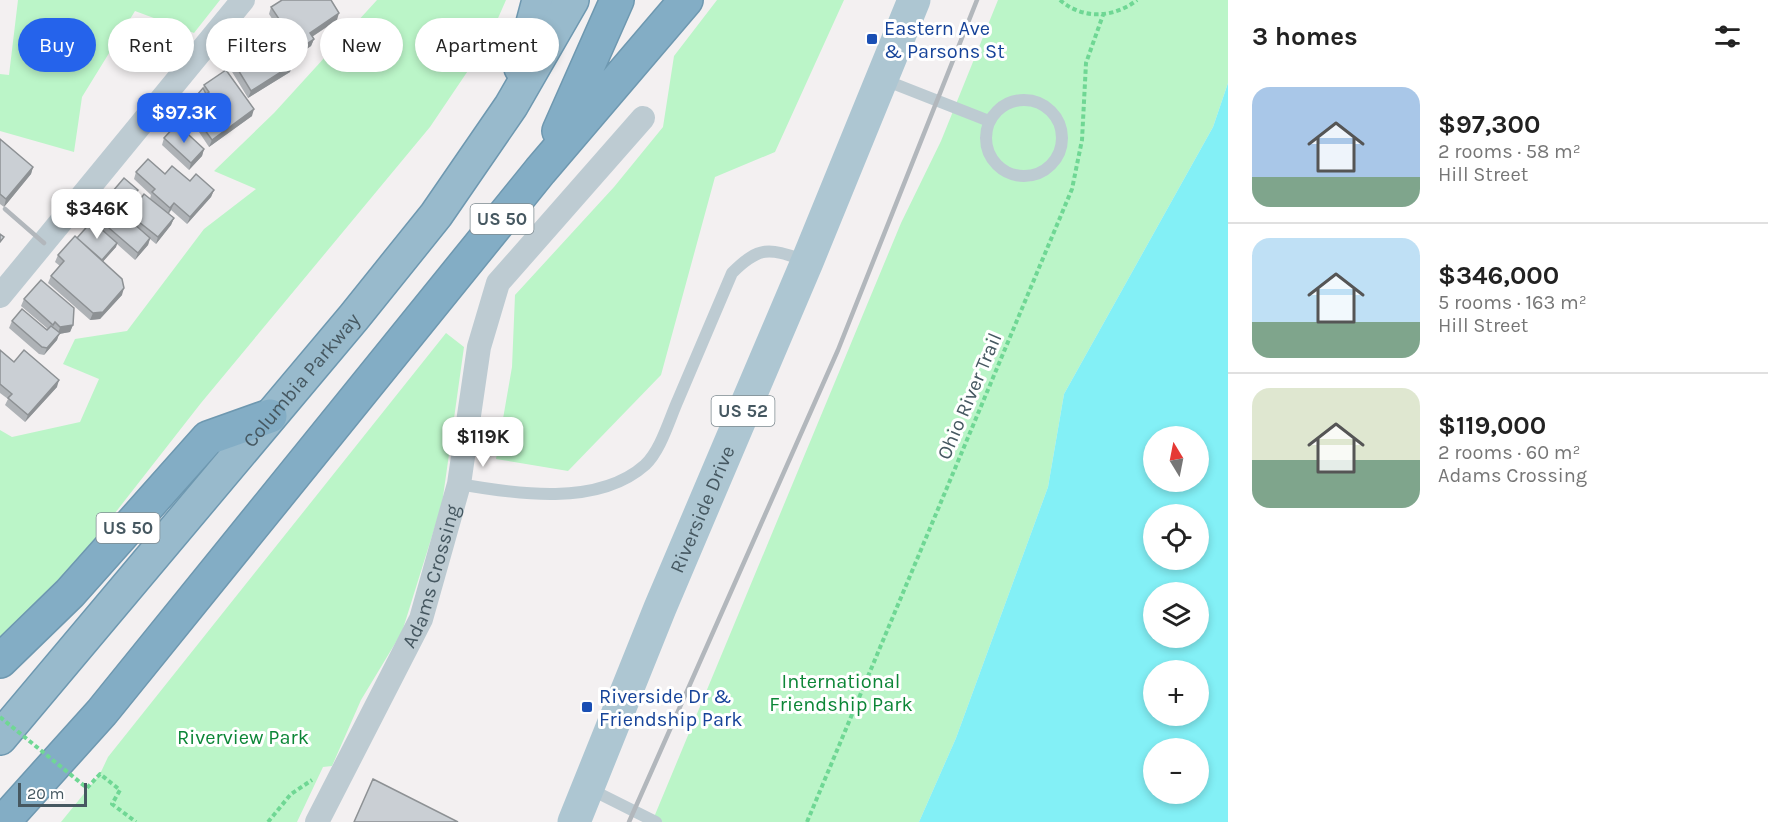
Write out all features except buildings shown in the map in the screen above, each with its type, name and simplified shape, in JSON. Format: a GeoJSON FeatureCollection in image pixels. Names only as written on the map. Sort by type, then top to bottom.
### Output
{"type":"FeatureCollection","features":[{"type":"Feature","properties":{"kind":"highway"},"geometry":{"type":"LineString","coordinates":[[511,106],[539,0]]}},
{"type":"Feature","properties":{"kind":"highway","name":"Columbia Parkway"},"geometry":{"type":"LineString","coordinates":[[0,738],[436,215],[511,106],[572,0]]}},
{"type":"Feature","properties":{"kind":"highway","name":"US 50"},"geometry":{"type":"LineString","coordinates":[[3,822],[102,712],[540,171],[617,0]]}},
{"type":"Feature","properties":{"kind":"highway"},"geometry":{"type":"LineString","coordinates":[[540,171],[686,0]]}},
{"type":"Feature","properties":{"kind":"highway","name":"US 50"},"geometry":{"type":"LineString","coordinates":[[0,662],[70,593],[208,438],[270,416]]}},
{"type":"Feature","properties":{"kind":"highway"},"geometry":{"type":"LineString","coordinates":[[25,822],[102,712]]}},
{"type":"Feature","properties":{"kind":"main road","name":"Riverside Drive"},"geometry":{"type":"LineString","coordinates":[[574,822],[660,608],[807,262],[914,0]]}},
{"type":"Feature","properties":{"kind":"street"},"geometry":{"type":"LineString","coordinates":[[0,296],[243,0]]}},
{"type":"Feature","properties":{"kind":"street","name":"Adams Crossing"},"geometry":{"type":"LineString","coordinates":[[318,822],[420,619],[459,484],[479,347],[498,284],[643,118]]}},
{"type":"Feature","properties":{"kind":"lane"},"geometry":{"type":"LineString","coordinates":[[881,79],[989,121]]}},
{"type":"Feature","properties":{"kind":"lane"},"geometry":{"type":"LineString","coordinates":[[1020,100],[1028,100],[1047,107],[1056,117],[1062,133],[1058,156],[1048,168],[1031,176],[1017,176],[1005,171],[994,162],[987,150],[986,130],[989,121],[1007,104],[1020,100]]}},
{"type":"Feature","properties":{"kind":"lane"},"geometry":{"type":"LineString","coordinates":[[459,484],[514,494],[554,493],[596,489],[626,479],[646,463],[663,435],[732,273],[750,256],[765,252],[778,252],[807,262]]}},
{"type":"Feature","properties":{"kind":"lane"},"geometry":{"type":"LineString","coordinates":[[589,789],[656,822]]}},
{"type":"Feature","properties":{"kind":"path"},"geometry":{"type":"LineString","coordinates":[[1060,0],[1080,11],[1103,15],[1126,8],[1137,0]]}},
{"type":"Feature","properties":{"kind":"path","name":"Ohio River Trail"},"geometry":{"type":"LineString","coordinates":[[807,822],[1072,189],[1082,140],[1086,63],[1103,15]]}},
{"type":"Feature","properties":{"kind":"path"},"geometry":{"type":"LineString","coordinates":[[0,717],[87,788],[100,774],[120,790],[112,804],[136,822]]}},
{"type":"Feature","properties":{"kind":"path"},"geometry":{"type":"LineString","coordinates":[[267,822],[291,794],[310,780],[317,779]]}},
{"type":"Feature","properties":{"kind":"green space"},"geometry":{"type":"Polygon","coordinates":[[[18,0],[220,0],[194,33],[194,18],[154,18],[135,11],[131,18],[108,18],[108,55],[82,97],[74,152],[0,131],[0,74],[9,75],[18,0]]]}},
{"type":"Feature","properties":{"kind":"green space"},"geometry":{"type":"Polygon","coordinates":[[[377,0],[506,0],[498,18],[415,18],[415,72],[467,72],[430,127],[201,403],[72,568],[9,634],[0,637],[0,430],[12,437],[80,422],[99,379],[63,364],[75,339],[127,331],[204,229],[256,189],[214,171],[274,113],[320,63],[320,72],[403,72],[403,18],[361,18],[377,0]]]}},
{"type":"Feature","properties":{"kind":"green space"},"geometry":{"type":"Polygon","coordinates":[[[717,0],[844,0],[775,152],[715,177],[661,375],[568,471],[496,459],[512,367],[515,295],[614,187],[663,127],[674,56],[717,0]]]}},
{"type":"Feature","properties":{"kind":"green space","name":"International Friendship Park"},"geometry":{"type":"Polygon","coordinates":[[[998,0],[1228,0],[1228,83],[1213,127],[1064,394],[1048,487],[956,738],[919,822],[652,822],[901,223],[941,141],[998,0]]]}},
{"type":"Feature","properties":{"kind":"green space","name":"Riverview Park"},"geometry":{"type":"Polygon","coordinates":[[[446,333],[464,347],[442,504],[402,632],[361,700],[332,766],[323,767],[297,822],[61,822],[100,774],[108,757],[446,333]]]}},
{"type":"Feature","properties":{"kind":"water"},"geometry":{"type":"Polygon","coordinates":[[[1228,83],[1228,822],[919,822],[956,738],[1048,487],[1064,394],[1213,127],[1228,83]]]}},
{"type":"Feature","properties":{"kind":"railway"},"geometry":{"type":"LineString","coordinates":[[629,822],[838,350],[977,0]]}},
{"type":"Feature","properties":{"kind":"railway"},"geometry":{"type":"LineString","coordinates":[[5,209],[44,243]]}},
{"type":"Feature","properties":{"kind":"place","name":"Eastern Ave & Parsons St"},"geometry":{"type":"Point","coordinates":[872,39]}},
{"type":"Feature","properties":{"kind":"place","name":"Riverside Dr & Friendship Park"},"geometry":{"type":"Point","coordinates":[587,707]}}]}
